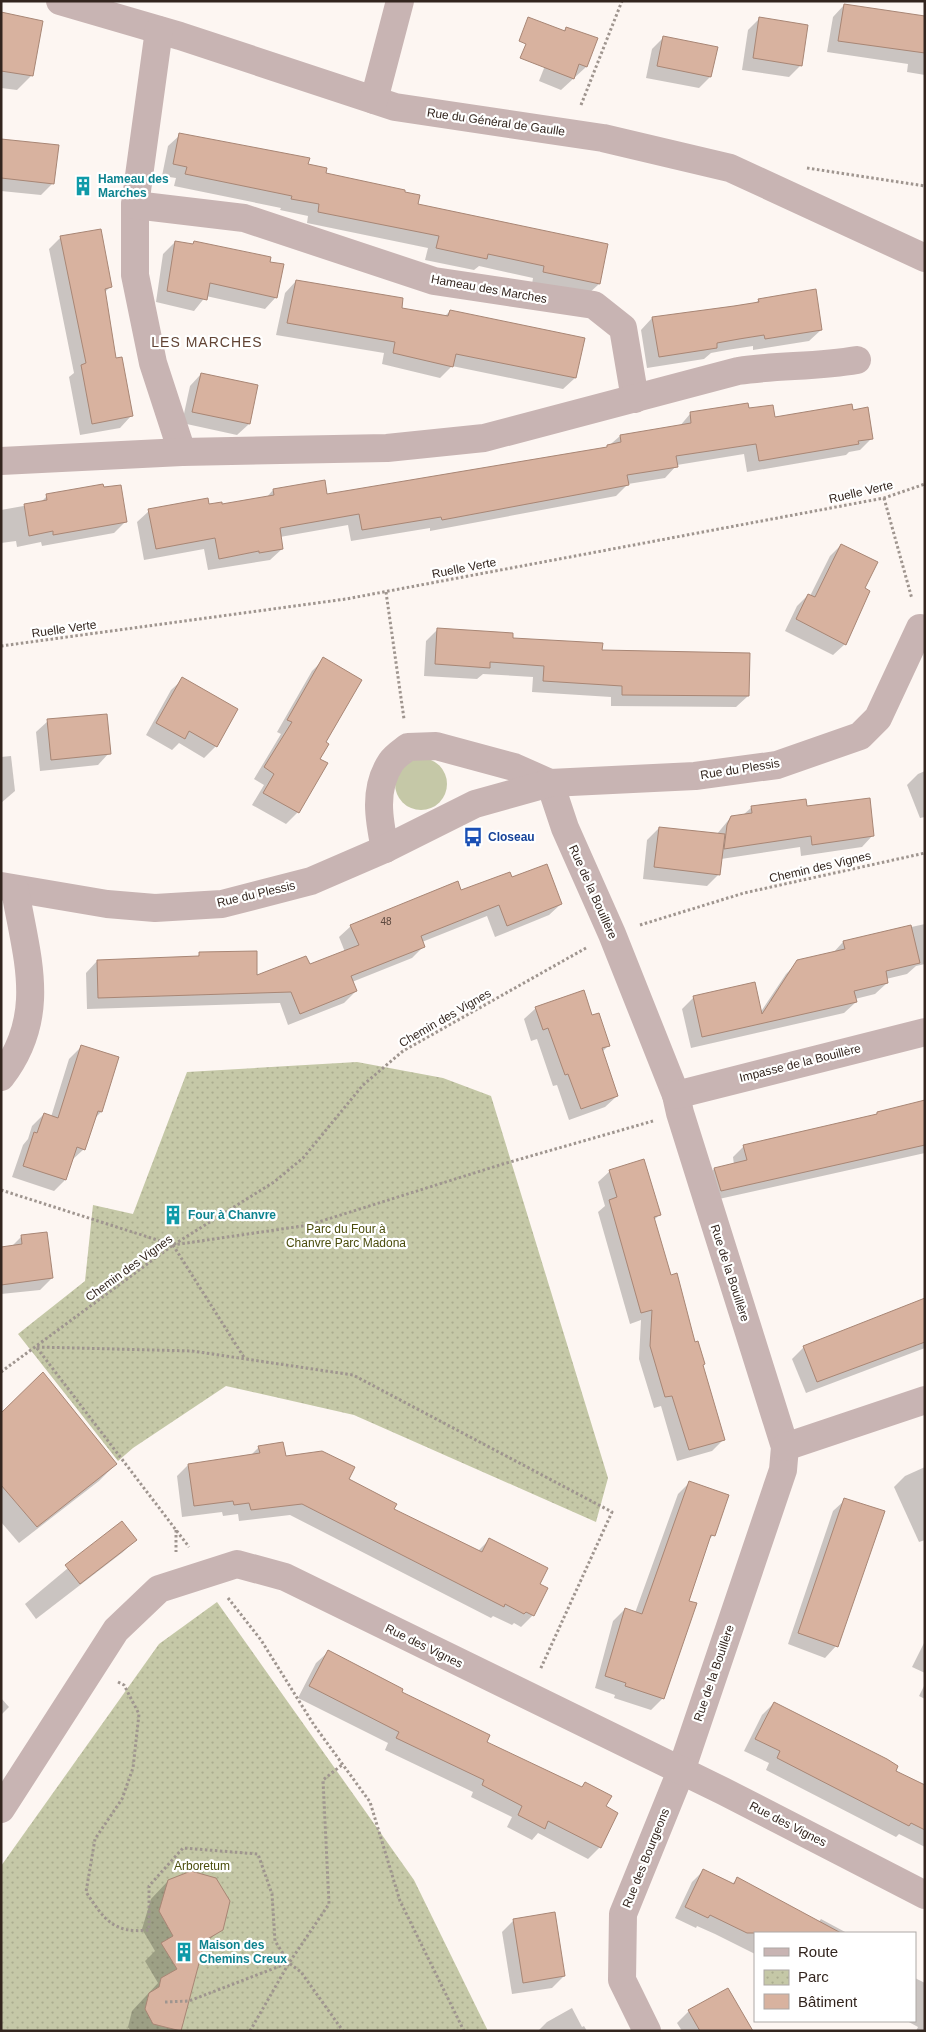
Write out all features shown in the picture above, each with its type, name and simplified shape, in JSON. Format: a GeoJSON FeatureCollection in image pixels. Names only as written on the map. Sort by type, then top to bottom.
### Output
{"type":"FeatureCollection","features":[{"type":"Feature","properties":{"kind":"street","name":"Rue du Général de Gaulle"},"geometry":{"type":"LineString","coordinates":[[60,1],[159,30],[395,107],[603,138],[730,168],[925,258]]}},
{"type":"Feature","properties":{"kind":"street"},"geometry":{"type":"LineString","coordinates":[[374,100],[400,1]]}},
{"type":"Feature","properties":{"kind":"street"},"geometry":{"type":"LineString","coordinates":[[159,30],[135,204],[135,275],[153,363],[182,452]]}},
{"type":"Feature","properties":{"kind":"street","name":"Hameau des Marches"},"geometry":{"type":"LineString","coordinates":[[135,204],[244,218],[434,281],[594,305],[623,328],[635,399]]}},
{"type":"Feature","properties":{"kind":"street"},"geometry":{"type":"LineString","coordinates":[[1,461],[182,452],[387,448],[484,438],[738,371],[777,366],[825,366],[857,360]]}},
{"type":"Feature","properties":{"kind":"street","name":"Rue du Plessis"},"geometry":{"type":"LineString","coordinates":[[8,888],[155,908],[222,904],[311,881],[385,849],[475,804],[550,783],[695,776],[777,765],[860,736],[878,718],[920,628]]}},
{"type":"Feature","properties":{"kind":"street","name":"Rue du Plessis"},"geometry":{"type":"LineString","coordinates":[[408,747],[436,746],[514,768],[550,783]]}},
{"type":"Feature","properties":{"kind":"street"},"geometry":{"type":"LineString","coordinates":[[385,849],[378,812],[380,787],[391,762],[408,747]]}},
{"type":"Feature","properties":{"kind":"street","name":"Rue de la Bouillère"},"geometry":{"type":"LineString","coordinates":[[550,783],[565,828],[612,934],[678,1104],[785,1447],[783,1470],[681,1771]]}},
{"type":"Feature","properties":{"kind":"street"},"geometry":{"type":"LineString","coordinates":[[1,1077],[11,1064],[28,1026],[32,981],[8,888]]}},
{"type":"Feature","properties":{"kind":"street","name":"Impasse de la Bouillère"},"geometry":{"type":"LineString","coordinates":[[678,1104],[925,1032]]}},
{"type":"Feature","properties":{"kind":"street"},"geometry":{"type":"LineString","coordinates":[[785,1447],[925,1400]]}},
{"type":"Feature","properties":{"kind":"street","name":"Rue des Vignes"},"geometry":{"type":"LineString","coordinates":[[1,1809],[116,1630],[159,1589],[237,1564],[285,1576],[681,1771],[925,1895]]}},
{"type":"Feature","properties":{"kind":"street","name":"Rue des Bourgeons"},"geometry":{"type":"LineString","coordinates":[[647,2031],[622,1980],[623,1914],[681,1771]]}},
{"type":"Feature","properties":{"kind":"path"},"geometry":{"type":"LineString","coordinates":[[570,133],[622,1]]}},
{"type":"Feature","properties":{"kind":"path","name":"Ruelle Verte"},"geometry":{"type":"LineString","coordinates":[[1,646],[386,592],[884,498],[925,484]]}},
{"type":"Feature","properties":{"kind":"path"},"geometry":{"type":"LineString","coordinates":[[884,498],[920,628]]}},
{"type":"Feature","properties":{"kind":"path"},"geometry":{"type":"LineString","coordinates":[[386,592],[408,747]]}},
{"type":"Feature","properties":{"kind":"path","name":"Chemin des Vignes"},"geometry":{"type":"LineString","coordinates":[[1,1372],[37,1348],[173,1246],[274,1182],[303,1158],[364,1085],[403,1051],[612,934],[744,893],[925,852]]}},
{"type":"Feature","properties":{"kind":"path"},"geometry":{"type":"LineString","coordinates":[[1,1190],[173,1246],[309,1225],[503,1164],[678,1104]]}},
{"type":"Feature","properties":{"kind":"path"},"geometry":{"type":"LineString","coordinates":[[173,1246],[246,1360]]}},
{"type":"Feature","properties":{"kind":"path"},"geometry":{"type":"LineString","coordinates":[[37,1348],[192,1351],[353,1375],[612,1512],[527,1696]]}},
{"type":"Feature","properties":{"kind":"path"},"geometry":{"type":"LineString","coordinates":[[37,1348],[189,1548]]}},
{"type":"Feature","properties":{"kind":"path"},"geometry":{"type":"LineString","coordinates":[[176,1530],[176,1552]]}},
{"type":"Feature","properties":{"kind":"path"},"geometry":{"type":"LineString","coordinates":[[226,1596],[261,1640],[314,1724],[370,1802],[400,1900],[464,2031]]}},
{"type":"Feature","properties":{"kind":"path"},"geometry":{"type":"LineString","coordinates":[[93,1666],[124,1685],[139,1714],[133,1768],[122,1799],[95,1839],[86,1892],[105,1920],[131,1932],[149,1930],[149,1886],[183,1848],[258,1854],[272,1894],[275,1941],[288,1963],[301,1972],[343,2031]]}},
{"type":"Feature","properties":{"kind":"path"},"geometry":{"type":"LineString","coordinates":[[250,2031],[288,1963],[329,1904],[323,1780],[343,1764]]}},
{"type":"Feature","properties":{"kind":"path"},"geometry":{"type":"LineString","coordinates":[[165,2002],[189,2001],[288,1963]]}},
{"type":"Feature","properties":{"kind":"green space"},"geometry":{"type":"Polygon","coordinates":[[[421,758],[435,762],[443,770],[447,784],[443,798],[435,806],[421,810],[407,806],[399,798],[395,784],[399,770],[407,762],[421,758]]]}},
{"type":"Feature","properties":{"kind":"green space","name":"Parc du Four à Chanvre Parc Madona"},"geometry":{"type":"Polygon","coordinates":[[[357,1062],[443,1078],[491,1096],[608,1478],[596,1522],[354,1415],[226,1386],[133,1448],[118,1461],[18,1334],[85,1281],[93,1205],[133,1214],[187,1072],[357,1062]]]}},
{"type":"Feature","properties":{"kind":"green space","name":"Arboretum"},"geometry":{"type":"Polygon","coordinates":[[[217,1602],[414,1880],[488,2031],[1,2031],[1,1866],[159,1644],[217,1602]]]}},
{"type":"Feature","properties":{"kind":"building"},"geometry":{"type":"Polygon","coordinates":[[[844,4],[925,16],[925,53],[838,41],[844,4]]]}},
{"type":"Feature","properties":{"kind":"building"},"geometry":{"type":"Polygon","coordinates":[[[1,12],[43,21],[33,76],[1,71],[1,12]]]}},
{"type":"Feature","properties":{"kind":"building"},"geometry":{"type":"Polygon","coordinates":[[[528,17],[565,31],[566,27],[598,38],[587,67],[579,64],[574,79],[520,58],[526,44],[519,41],[528,17]]]}},
{"type":"Feature","properties":{"kind":"building"},"geometry":{"type":"Polygon","coordinates":[[[759,17],[808,25],[802,66],[753,58],[759,17]]]}},
{"type":"Feature","properties":{"kind":"building"},"geometry":{"type":"Polygon","coordinates":[[[663,36],[718,47],[711,77],[657,66],[663,36]]]}},
{"type":"Feature","properties":{"kind":"building"},"geometry":{"type":"Polygon","coordinates":[[[179,133],[310,158],[308,164],[327,168],[326,173],[420,195],[418,204],[608,244],[600,284],[543,272],[544,266],[488,254],[487,259],[436,248],[439,236],[318,212],[319,204],[291,199],[292,196],[185,174],[187,167],[173,164],[179,133]]]}},
{"type":"Feature","properties":{"kind":"building"},"geometry":{"type":"Polygon","coordinates":[[[1,139],[59,145],[54,184],[1,178],[1,139]]]}},
{"type":"Feature","properties":{"kind":"building"},"geometry":{"type":"Polygon","coordinates":[[[101,229],[112,287],[105,289],[116,358],[122,357],[133,416],[92,424],[81,365],[86,363],[60,236],[101,229]]]}},
{"type":"Feature","properties":{"kind":"building"},"geometry":{"type":"Polygon","coordinates":[[[175,241],[193,244],[194,241],[271,257],[270,262],[284,264],[277,298],[210,283],[207,300],[167,291],[175,241]]]}},
{"type":"Feature","properties":{"kind":"building"},"geometry":{"type":"Polygon","coordinates":[[[296,280],[403,298],[402,308],[448,316],[450,310],[585,338],[576,378],[456,354],[453,367],[393,353],[395,342],[287,323],[296,280]]]}},
{"type":"Feature","properties":{"kind":"building"},"geometry":{"type":"Polygon","coordinates":[[[816,289],[822,330],[765,339],[764,335],[739,339],[717,343],[717,348],[659,357],[652,317],[759,302],[758,299],[816,289]]]}},
{"type":"Feature","properties":{"kind":"building"},"geometry":{"type":"Polygon","coordinates":[[[201,373],[258,385],[250,424],[192,412],[201,373]]]}},
{"type":"Feature","properties":{"kind":"building"},"geometry":{"type":"Polygon","coordinates":[[[748,403],[749,408],[773,405],[775,417],[852,404],[853,410],[868,407],[873,439],[858,441],[859,444],[759,461],[756,444],[676,456],[678,467],[627,475],[629,485],[442,520],[441,517],[362,530],[359,514],[280,528],[283,549],[259,553],[259,551],[219,559],[215,538],[156,549],[148,509],[208,498],[209,504],[222,502],[222,504],[274,495],[273,489],[325,480],[327,494],[607,447],[607,445],[621,442],[620,435],[691,423],[690,412],[748,403]]]}},
{"type":"Feature","properties":{"kind":"building"},"geometry":{"type":"Polygon","coordinates":[[[103,484],[104,487],[121,485],[127,522],[53,535],[53,531],[29,536],[24,504],[47,500],[46,494],[103,484]]]}},
{"type":"Feature","properties":{"kind":"building"},"geometry":{"type":"Polygon","coordinates":[[[841,544],[878,562],[865,588],[870,591],[846,645],[796,619],[808,594],[815,597],[841,544]]]}},
{"type":"Feature","properties":{"kind":"building"},"geometry":{"type":"Polygon","coordinates":[[[437,628],[513,633],[513,638],[603,643],[602,650],[750,653],[749,696],[622,695],[622,686],[543,681],[544,666],[490,662],[490,668],[435,664],[437,628]]]}},
{"type":"Feature","properties":{"kind":"building"},"geometry":{"type":"Polygon","coordinates":[[[323,657],[362,680],[326,742],[329,744],[320,759],[328,763],[299,813],[263,793],[274,774],[264,767],[292,722],[287,720],[323,657]]]}},
{"type":"Feature","properties":{"kind":"building"},"geometry":{"type":"Polygon","coordinates":[[[182,677],[238,709],[217,747],[189,731],[185,739],[156,723],[182,677]]]}},
{"type":"Feature","properties":{"kind":"building"},"geometry":{"type":"Polygon","coordinates":[[[107,714],[111,754],[51,760],[47,719],[107,714]]]}},
{"type":"Feature","properties":{"kind":"building"},"geometry":{"type":"Polygon","coordinates":[[[870,798],[874,836],[812,845],[811,836],[724,849],[727,825],[731,816],[752,813],[751,806],[806,799],[807,806],[870,798]]]}},
{"type":"Feature","properties":{"kind":"building"},"geometry":{"type":"Polygon","coordinates":[[[659,827],[725,834],[720,875],[654,867],[659,827]]]}},
{"type":"Feature","properties":{"kind":"building"},"geometry":{"type":"Polygon","coordinates":[[[547,864],[562,904],[507,926],[499,905],[421,936],[425,947],[351,976],[357,991],[300,1014],[291,992],[98,998],[97,960],[199,956],[199,952],[257,951],[257,975],[306,956],[310,964],[359,945],[350,925],[458,881],[461,890],[510,872],[512,877],[547,864]]]}},
{"type":"Feature","properties":{"kind":"building"},"geometry":{"type":"Polygon","coordinates":[[[911,925],[920,963],[886,971],[888,983],[854,991],[857,1002],[702,1037],[693,996],[755,982],[762,1014],[797,960],[845,949],[843,941],[911,925]]]}},
{"type":"Feature","properties":{"kind":"building"},"geometry":{"type":"Polygon","coordinates":[[[584,990],[592,1015],[599,1013],[610,1046],[602,1048],[618,1096],[581,1109],[568,1074],[565,1075],[548,1028],[543,1030],[535,1007],[584,990]]]}},
{"type":"Feature","properties":{"kind":"building"},"geometry":{"type":"Polygon","coordinates":[[[81,1045],[119,1057],[102,1112],[98,1111],[85,1150],[77,1147],[66,1180],[23,1166],[34,1132],[37,1133],[44,1113],[58,1118],[81,1045]]]}},
{"type":"Feature","properties":{"kind":"building"},"geometry":{"type":"Polygon","coordinates":[[[925,1100],[925,1145],[721,1191],[714,1168],[747,1160],[743,1145],[877,1114],[877,1112],[925,1100]]]}},
{"type":"Feature","properties":{"kind":"building"},"geometry":{"type":"Polygon","coordinates":[[[644,1159],[661,1215],[654,1217],[671,1275],[677,1273],[695,1342],[698,1341],[705,1364],[703,1365],[725,1440],[689,1450],[672,1396],[665,1397],[650,1346],[652,1310],[641,1313],[609,1200],[617,1197],[609,1170],[644,1159]]]}},
{"type":"Feature","properties":{"kind":"building"},"geometry":{"type":"Polygon","coordinates":[[[47,1232],[53,1278],[1,1285],[1,1247],[22,1244],[21,1235],[47,1232]]]}},
{"type":"Feature","properties":{"kind":"building"},"geometry":{"type":"Polygon","coordinates":[[[925,1298],[925,1342],[817,1382],[803,1346],[925,1298]]]}},
{"type":"Feature","properties":{"kind":"building"},"geometry":{"type":"Polygon","coordinates":[[[43,1372],[117,1464],[37,1527],[1,1485],[1,1413],[43,1372]]]}},
{"type":"Feature","properties":{"kind":"building"},"geometry":{"type":"Polygon","coordinates":[[[283,1442],[286,1456],[322,1451],[355,1467],[349,1479],[397,1504],[394,1509],[482,1552],[489,1538],[548,1568],[540,1584],[548,1588],[534,1616],[526,1612],[524,1614],[505,1604],[504,1607],[302,1504],[251,1510],[249,1503],[234,1505],[233,1501],[194,1506],[188,1464],[260,1453],[258,1446],[283,1442]]]}},
{"type":"Feature","properties":{"kind":"building"},"geometry":{"type":"Polygon","coordinates":[[[689,1481],[729,1495],[715,1536],[711,1535],[689,1601],[697,1603],[664,1699],[625,1686],[626,1683],[605,1676],[625,1608],[642,1614],[689,1481]]]}},
{"type":"Feature","properties":{"kind":"building"},"geometry":{"type":"Polygon","coordinates":[[[844,1498],[885,1511],[838,1647],[798,1633],[844,1498]]]}},
{"type":"Feature","properties":{"kind":"building"},"geometry":{"type":"Polygon","coordinates":[[[122,1521],[137,1540],[80,1584],[65,1565],[122,1521]]]}},
{"type":"Feature","properties":{"kind":"building"},"geometry":{"type":"Polygon","coordinates":[[[328,1650],[403,1689],[402,1692],[490,1735],[487,1742],[582,1787],[585,1782],[612,1796],[606,1806],[618,1813],[601,1848],[548,1821],[545,1829],[518,1815],[522,1806],[482,1785],[484,1780],[396,1738],[399,1732],[309,1686],[328,1650]]]}},
{"type":"Feature","properties":{"kind":"building"},"geometry":{"type":"Polygon","coordinates":[[[774,1702],[887,1759],[898,1766],[896,1771],[925,1785],[925,1830],[911,1823],[909,1826],[777,1758],[780,1751],[755,1739],[774,1702]]]}},
{"type":"Feature","properties":{"kind":"building"},"geometry":{"type":"Polygon","coordinates":[[[703,1869],[734,1884],[737,1877],[839,1932],[747,1933],[710,1915],[708,1918],[685,1907],[703,1869]]]}},
{"type":"Feature","properties":{"kind":"building","name":"Maison des Chemins Creux"},"geometry":{"type":"Polygon","coordinates":[[[191,1871],[216,1878],[230,1901],[223,1930],[199,1944],[202,1952],[181,2031],[153,2024],[145,2009],[149,1993],[159,1987],[161,1978],[177,1969],[161,1943],[173,1936],[159,1911],[168,1880],[191,1871]]]}},
{"type":"Feature","properties":{"kind":"building"},"geometry":{"type":"Polygon","coordinates":[[[555,1912],[565,1976],[523,1983],[513,1919],[555,1912]]]}},
{"type":"Feature","properties":{"kind":"building"},"geometry":{"type":"Polygon","coordinates":[[[728,1988],[753,2031],[700,2031],[688,2010],[728,1988]]]}},
{"type":"Feature","properties":{"kind":"place","name":"Hameau des Marches"},"geometry":{"type":"Point","coordinates":[83,186]}},
{"type":"Feature","properties":{"kind":"place","name":"Closeau"},"geometry":{"type":"Point","coordinates":[473,837]}},
{"type":"Feature","properties":{"kind":"place","name":"Four à Chanvre"},"geometry":{"type":"Point","coordinates":[173,1215]}},
{"type":"Feature","properties":{"kind":"place","name":"Maison des Chemins Creux"},"geometry":{"type":"Point","coordinates":[184,1952]}},
{"type":"Feature","properties":{"kind":"district","name":"LES MARCHES"},"geometry":{"type":"Point","coordinates":[207,342]}}]}
